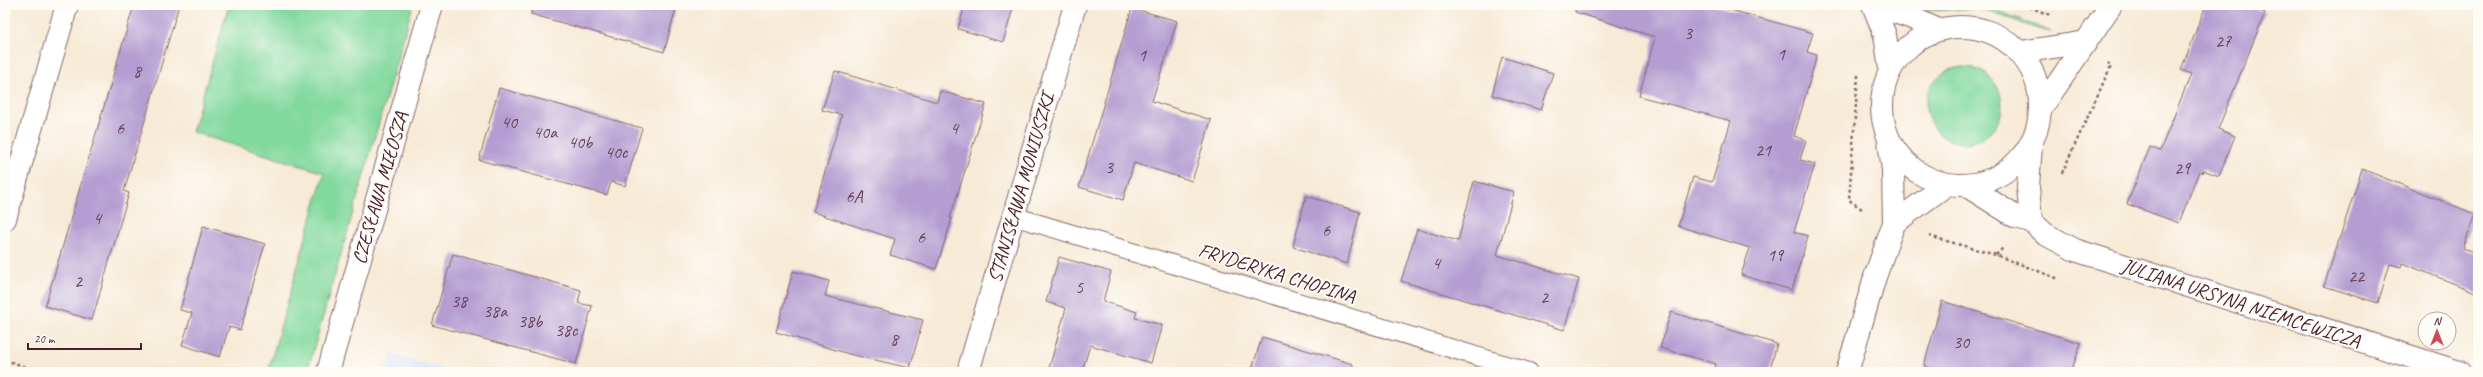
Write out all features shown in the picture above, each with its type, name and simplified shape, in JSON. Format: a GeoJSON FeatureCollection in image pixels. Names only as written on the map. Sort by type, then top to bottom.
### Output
{"type":"FeatureCollection","features":[{"type":"Feature","properties":{"kind":"street"},"geometry":{"type":"LineString","coordinates":[[5,219],[67,5]]}},
{"type":"Feature","properties":{"kind":"street","name":"CZESŁAWA MIŁOSZA"},"geometry":{"type":"LineString","coordinates":[[328,372],[432,5]]}},
{"type":"Feature","properties":{"kind":"street","name":"STANISŁAWA MONIUSZKI"},"geometry":{"type":"LineString","coordinates":[[968,372],[1075,5]]}},
{"type":"Feature","properties":{"kind":"street"},"geometry":{"type":"LineString","coordinates":[[1873,5],[1898,9],[1938,30]]}},
{"type":"Feature","properties":{"kind":"street"},"geometry":{"type":"LineString","coordinates":[[1847,372],[1875,277],[1894,223],[1893,170],[1881,103],[1890,69],[1885,35],[1873,5]]}},
{"type":"Feature","properties":{"kind":"street"},"geometry":{"type":"LineString","coordinates":[[2031,221],[2028,187],[2031,145],[2042,107],[2111,5]]}},
{"type":"Feature","properties":{"kind":"street"},"geometry":{"type":"LineString","coordinates":[[1890,69],[1910,45],[1938,30],[1968,26],[1997,34],[2021,52],[2036,78],[2042,107]]}},
{"type":"Feature","properties":{"kind":"street"},"geometry":{"type":"LineString","coordinates":[[2021,52],[2086,42]]}},
{"type":"Feature","properties":{"kind":"street"},"geometry":{"type":"LineString","coordinates":[[1888,138],[1911,168],[1946,185],[1968,186],[2004,173],[2031,145]]}},
{"type":"Feature","properties":{"kind":"street"},"geometry":{"type":"LineString","coordinates":[[1894,223],[1946,185]]}},
{"type":"Feature","properties":{"kind":"street","name":"JULIANA URSYNA NIEMCEWICZA"},"geometry":{"type":"LineString","coordinates":[[1968,186],[2016,218],[2031,221],[2044,234],[2075,250],[2458,372]]}},
{"type":"Feature","properties":{"kind":"lane","name":"FRYDERYKA CHOPINA"},"geometry":{"type":"LineString","coordinates":[[1013,216],[1529,372]]}},
{"type":"Feature","properties":{"kind":"path"},"geometry":{"type":"LineString","coordinates":[[2024,5],[2051,16]]}},
{"type":"Feature","properties":{"kind":"path"},"geometry":{"type":"LineString","coordinates":[[2059,179],[2111,66]]}},
{"type":"Feature","properties":{"kind":"path"},"geometry":{"type":"LineString","coordinates":[[1859,68],[1849,200],[1866,211]]}},
{"type":"Feature","properties":{"kind":"path"},"geometry":{"type":"LineString","coordinates":[[1923,234],[1996,255]]}},
{"type":"Feature","properties":{"kind":"path"},"geometry":{"type":"LineString","coordinates":[[5,360],[42,372]]}},
{"type":"Feature","properties":{"kind":"shaded area"},"geometry":{"type":"Polygon","coordinates":[[[391,354],[453,372],[386,372],[391,354]]]}},
{"type":"Feature","properties":{"kind":"green space"},"geometry":{"type":"Polygon","coordinates":[[[229,5],[413,5],[307,372],[283,372],[269,368],[324,173],[192,132],[229,5]]]}},
{"type":"Feature","properties":{"kind":"green space"},"geometry":{"type":"Polygon","coordinates":[[[1912,5],[1984,5],[2051,32],[2032,27],[1986,10],[1968,9],[1935,11],[1926,10],[1912,5]]]}},
{"type":"Feature","properties":{"kind":"green space"},"geometry":{"type":"Polygon","coordinates":[[[1956,67],[1972,67],[1985,73],[1996,84],[2002,97],[2000,120],[1985,137],[1972,143],[1956,143],[1943,137],[1928,120],[1926,113],[1926,97],[1932,84],[1949,69],[1956,67]]]}},
{"type":"Feature","properties":{"kind":"building"},"geometry":{"type":"Polygon","coordinates":[[[134,5],[179,5],[124,191],[129,193],[92,320],[45,306],[134,5]]]}},
{"type":"Feature","properties":{"kind":"building"},"geometry":{"type":"Polygon","coordinates":[[[532,5],[677,5],[664,52],[531,14],[532,5]]]}},
{"type":"Feature","properties":{"kind":"building"},"geometry":{"type":"Polygon","coordinates":[[[965,5],[1014,5],[1003,42],[958,29],[965,5]]]}},
{"type":"Feature","properties":{"kind":"building"},"geometry":{"type":"Polygon","coordinates":[[[1576,5],[1713,5],[1813,33],[1807,52],[1817,55],[1794,136],[1806,140],[1800,160],[1815,164],[1794,232],[1808,236],[1792,290],[1741,275],[1750,248],[1678,226],[1693,177],[1712,182],[1731,121],[1639,96],[1655,37],[1575,12],[1576,5]]]}},
{"type":"Feature","properties":{"kind":"building"},"geometry":{"type":"Polygon","coordinates":[[[2206,5],[2246,5],[2265,13],[2218,129],[2235,136],[2219,176],[2203,170],[2202,173],[2199,171],[2179,223],[2127,204],[2150,147],[2160,151],[2191,74],[2181,70],[2206,5]]]}},
{"type":"Feature","properties":{"kind":"building"},"geometry":{"type":"Polygon","coordinates":[[[1132,8],[1177,21],[1152,101],[1211,120],[1192,181],[1134,163],[1123,200],[1079,187],[1132,8]]]}},
{"type":"Feature","properties":{"kind":"building"},"geometry":{"type":"Polygon","coordinates":[[[1502,57],[1553,73],[1541,110],[1492,95],[1502,57]]]}},
{"type":"Feature","properties":{"kind":"building"},"geometry":{"type":"Polygon","coordinates":[[[835,71],[937,102],[940,91],[986,104],[950,218],[952,219],[936,269],[890,255],[895,239],[813,212],[842,115],[822,110],[835,71]]]}},
{"type":"Feature","properties":{"kind":"building"},"geometry":{"type":"Polygon","coordinates":[[[499,88],[642,128],[625,186],[611,182],[607,195],[479,160],[499,88]]]}},
{"type":"Feature","properties":{"kind":"building"},"geometry":{"type":"Polygon","coordinates":[[[2362,169],[2475,214],[2463,248],[2478,253],[2478,293],[2402,263],[2401,267],[2390,264],[2378,303],[2324,286],[2362,169]]]}},
{"type":"Feature","properties":{"kind":"building"},"geometry":{"type":"Polygon","coordinates":[[[1474,181],[1514,192],[1497,255],[1579,279],[1564,330],[1401,281],[1417,229],[1458,241],[1474,181]]]}},
{"type":"Feature","properties":{"kind":"building"},"geometry":{"type":"Polygon","coordinates":[[[1306,196],[1360,212],[1347,264],[1293,247],[1306,196]]]}},
{"type":"Feature","properties":{"kind":"building"},"geometry":{"type":"Polygon","coordinates":[[[203,226],[265,244],[240,330],[229,327],[220,357],[182,345],[192,313],[180,310],[203,226]]]}},
{"type":"Feature","properties":{"kind":"building"},"geometry":{"type":"Polygon","coordinates":[[[453,254],[581,290],[578,303],[592,306],[576,364],[432,325],[453,254]]]}},
{"type":"Feature","properties":{"kind":"building"},"geometry":{"type":"Polygon","coordinates":[[[1059,257],[1111,272],[1103,301],[1137,312],[1135,318],[1162,325],[1151,363],[1090,345],[1082,372],[1048,372],[1066,308],[1046,302],[1059,257]]]}},
{"type":"Feature","properties":{"kind":"building"},"geometry":{"type":"Polygon","coordinates":[[[793,271],[829,281],[825,296],[923,320],[910,368],[849,354],[776,332],[793,271]]]}},
{"type":"Feature","properties":{"kind":"building"},"geometry":{"type":"Polygon","coordinates":[[[1942,301],[2081,343],[2071,372],[1946,372],[1924,366],[1942,301]]]}},
{"type":"Feature","properties":{"kind":"building"},"geometry":{"type":"Polygon","coordinates":[[[1671,312],[1777,344],[1769,372],[1714,372],[1716,364],[1660,348],[1671,312]]]}},
{"type":"Feature","properties":{"kind":"building"},"geometry":{"type":"Polygon","coordinates":[[[1262,337],[1353,364],[1352,372],[1251,372],[1262,337]]]}}]}
